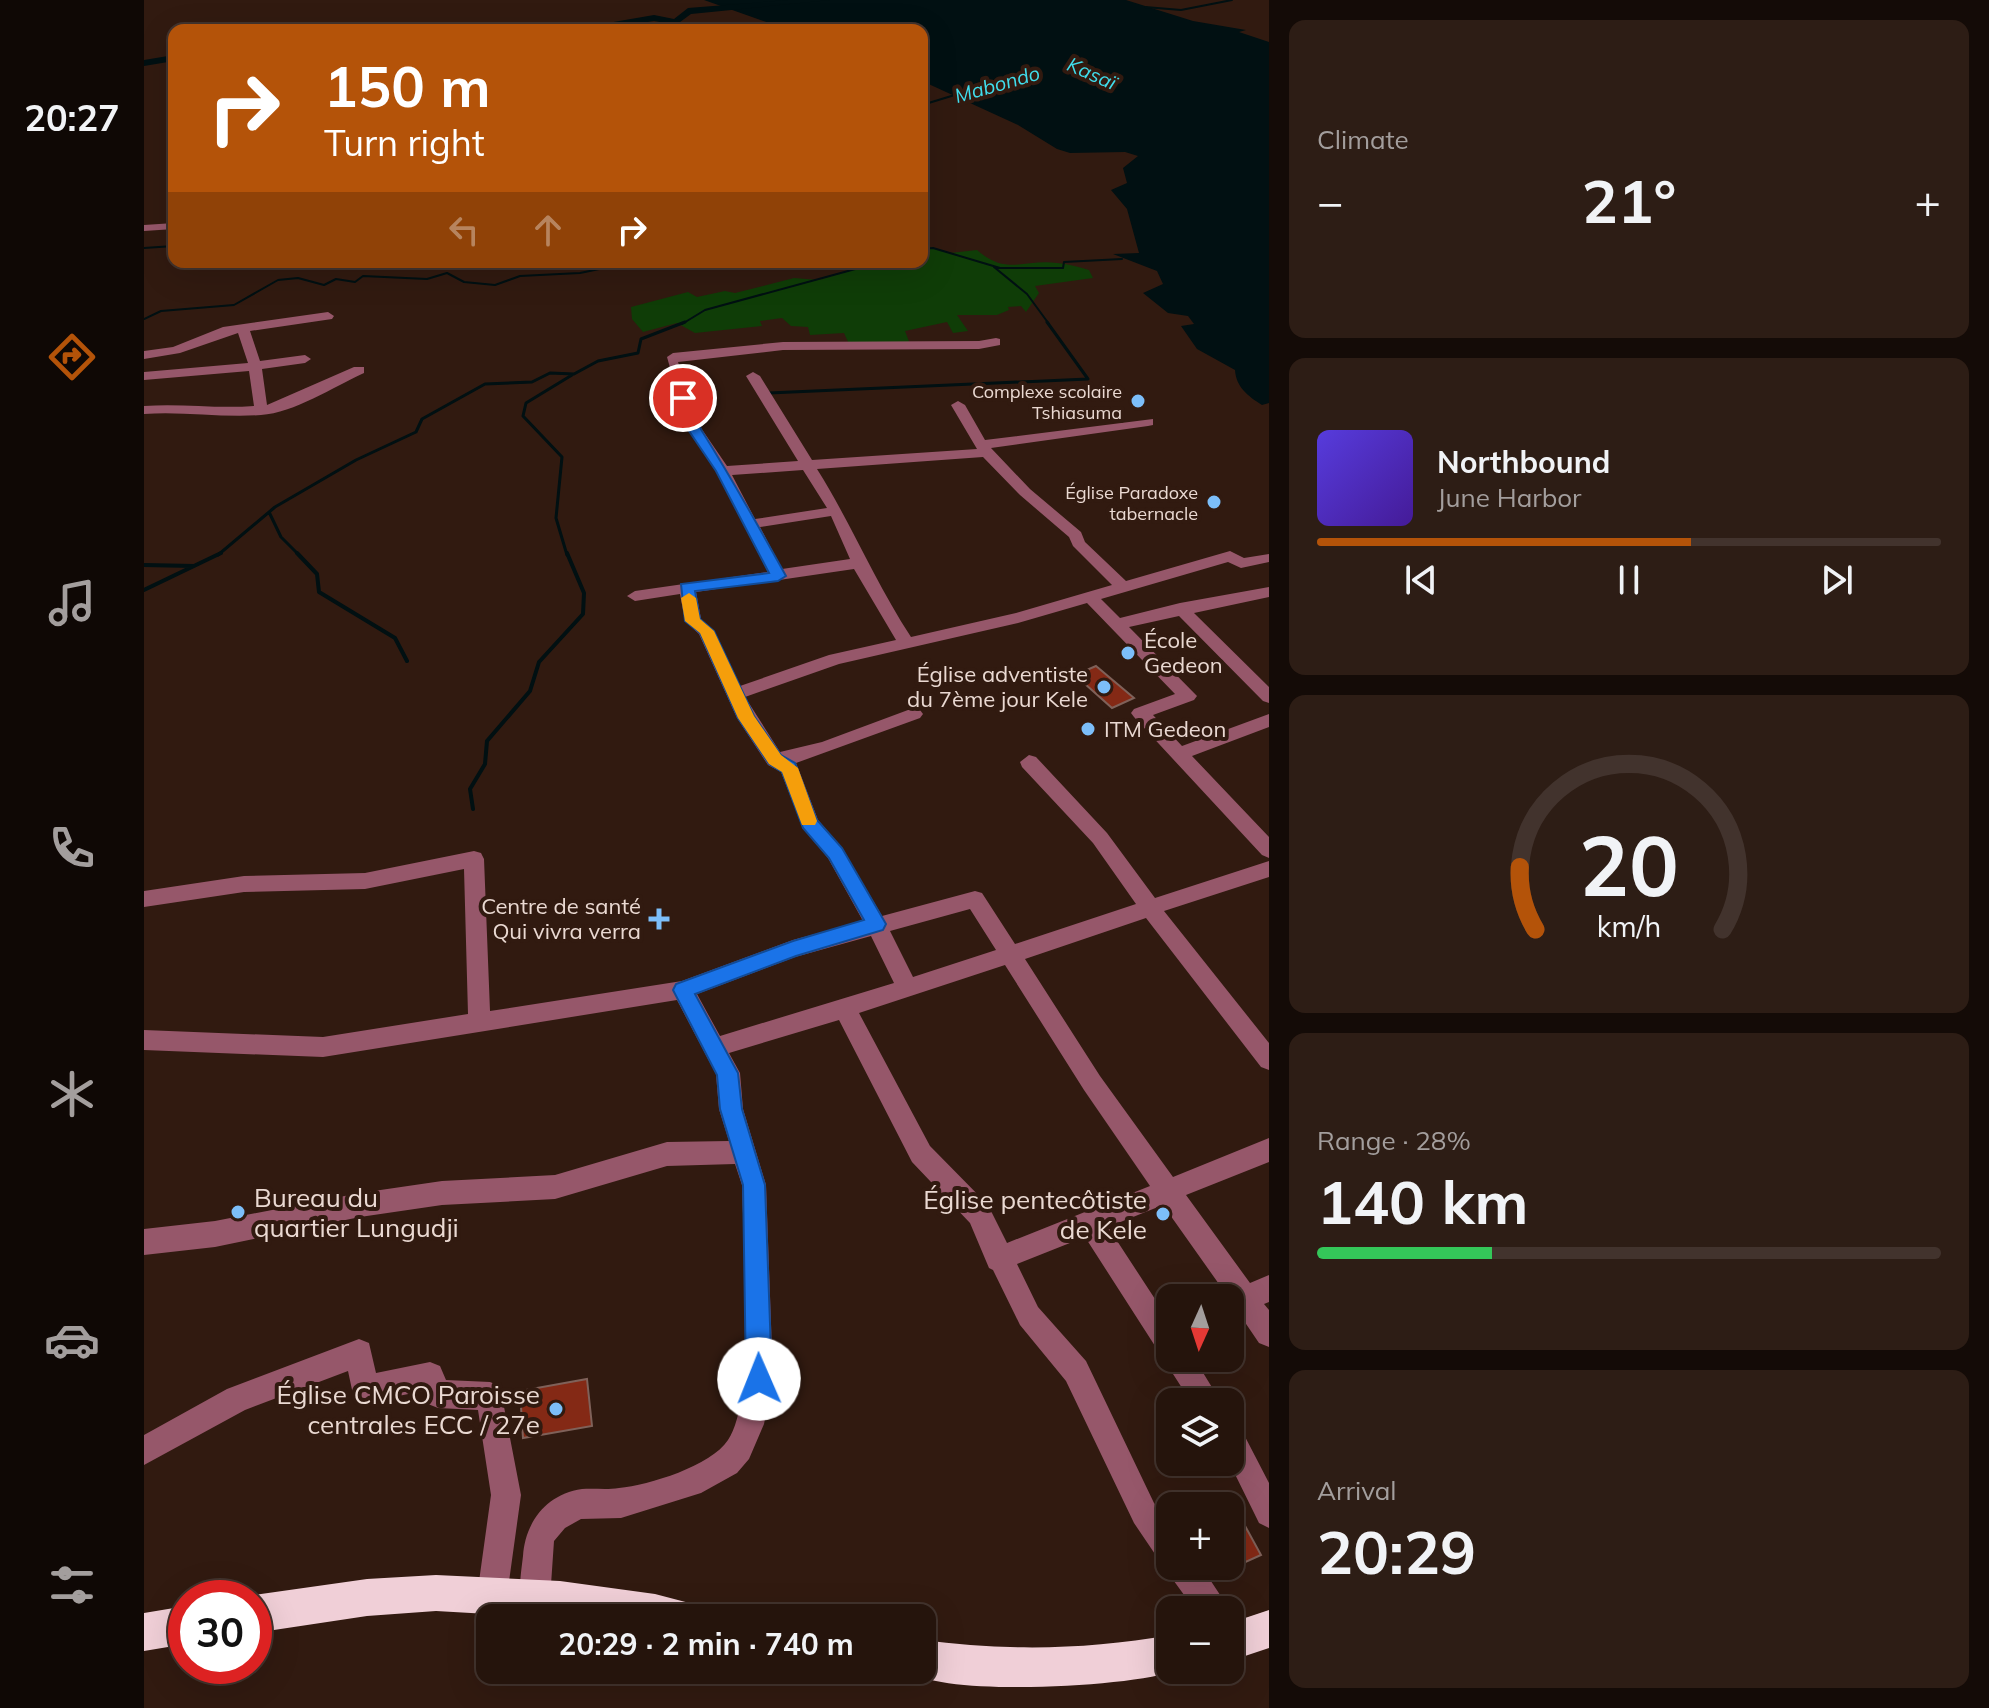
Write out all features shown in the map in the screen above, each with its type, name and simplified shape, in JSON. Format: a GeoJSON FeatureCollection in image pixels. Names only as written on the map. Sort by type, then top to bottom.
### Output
{"type":"FeatureCollection","features":[{"type":"Feature","properties":{"kind":"highway"},"geometry":{"type":"LineString","coordinates":[[272,1611],[352,1598],[438,1593],[574,1604]]}},
{"type":"Feature","properties":{"kind":"highway"},"geometry":{"type":"LineString","coordinates":[[144,1632],[168,1628]]}},
{"type":"Feature","properties":{"kind":"highway"},"geometry":{"type":"LineString","coordinates":[[936,1661],[1072,1666],[1156,1656]]}},
{"type":"Feature","properties":{"kind":"street"},"geometry":{"type":"LineString","coordinates":[[144,228],[168,226]]}},
{"type":"Feature","properties":{"kind":"street"},"geometry":{"type":"LineString","coordinates":[[144,355],[176,350],[223,331],[328,316]]}},
{"type":"Feature","properties":{"kind":"street"},"geometry":{"type":"LineString","coordinates":[[243,329],[255,364],[261,411]]}},
{"type":"Feature","properties":{"kind":"street"},"geometry":{"type":"LineString","coordinates":[[778,576],[723,471],[694,428],[673,357],[783,346],[979,345],[996,342]]}},
{"type":"Feature","properties":{"kind":"street"},"geometry":{"type":"LineString","coordinates":[[144,376],[305,359]]}},
{"type":"Feature","properties":{"kind":"street"},"geometry":{"type":"LineString","coordinates":[[144,410],[180,407],[200,413],[261,411],[319,391],[359,370]]}},
{"type":"Feature","properties":{"kind":"street"},"geometry":{"type":"LineString","coordinates":[[753,376],[836,511],[859,563],[905,641]]}},
{"type":"Feature","properties":{"kind":"street"},"geometry":{"type":"LineString","coordinates":[[958,405],[969,431],[1008,475],[1076,535],[1078,543],[1124,588]]}},
{"type":"Feature","properties":{"kind":"street"},"geometry":{"type":"LineString","coordinates":[[723,471],[987,448],[1148,422]]}},
{"type":"Feature","properties":{"kind":"street"},"geometry":{"type":"LineString","coordinates":[[750,524],[836,511]]}},
{"type":"Feature","properties":{"kind":"street"},"geometry":{"type":"LineString","coordinates":[[735,694],[835,659],[1018,618],[1230,556],[1241,563],[1263,556]]}},
{"type":"Feature","properties":{"kind":"street"},"geometry":{"type":"LineString","coordinates":[[635,596],[859,563]]}},
{"type":"Feature","properties":{"kind":"street"},"geometry":{"type":"LineString","coordinates":[[687,587],[693,621],[706,631],[746,718],[775,760],[789,768],[810,823],[835,853],[876,924],[908,990]]}},
{"type":"Feature","properties":{"kind":"street"},"geometry":{"type":"LineString","coordinates":[[1116,624],[1180,608],[1269,592]]}},
{"type":"Feature","properties":{"kind":"street"},"geometry":{"type":"LineString","coordinates":[[1091,598],[1188,696],[1140,713],[1269,850]]}},
{"type":"Feature","properties":{"kind":"street"},"geometry":{"type":"LineString","coordinates":[[1180,608],[1269,697]]}},
{"type":"Feature","properties":{"kind":"street"},"geometry":{"type":"LineString","coordinates":[[775,760],[809,756],[845,743],[875,726],[914,714]]}},
{"type":"Feature","properties":{"kind":"street"},"geometry":{"type":"LineString","coordinates":[[1179,754],[1269,720]]}},
{"type":"Feature","properties":{"kind":"street"},"geometry":{"type":"LineString","coordinates":[[1029,762],[1100,838],[1269,1060]]}},
{"type":"Feature","properties":{"kind":"street"},"geometry":{"type":"LineString","coordinates":[[144,899],[244,884],[365,881],[474,859],[479,1023]]}},
{"type":"Feature","properties":{"kind":"street"},"geometry":{"type":"LineString","coordinates":[[715,1047],[908,990],[1269,869]]}},
{"type":"Feature","properties":{"kind":"street"},"geometry":{"type":"LineString","coordinates":[[144,1040],[323,1047],[683,990],[793,949],[975,899],[1092,1083],[1169,1188],[1226,1284]]}},
{"type":"Feature","properties":{"kind":"street"},"geometry":{"type":"LineString","coordinates":[[535,1599],[539,1535],[554,1517],[579,1504],[621,1503],[691,1483],[727,1463],[739,1449],[750,1424],[759,1379],[754,1185],[731,1109],[728,1073],[683,990]]}},
{"type":"Feature","properties":{"kind":"street"},"geometry":{"type":"LineString","coordinates":[[845,1009],[921,1154],[979,1214],[998,1259],[1029,1316],[1076,1371],[1144,1513],[1156,1530]]}},
{"type":"Feature","properties":{"kind":"street"},"geometry":{"type":"LineString","coordinates":[[998,1259],[1269,1150]]}},
{"type":"Feature","properties":{"kind":"street"},"geometry":{"type":"LineString","coordinates":[[144,1242],[215,1234],[360,1205],[442,1193],[555,1187],[667,1154],[743,1152]]}},
{"type":"Feature","properties":{"kind":"street"},"geometry":{"type":"LineString","coordinates":[[1090,1222],[1156,1322]]}},
{"type":"Feature","properties":{"kind":"street"},"geometry":{"type":"LineString","coordinates":[[1244,1300],[1269,1288]]}},
{"type":"Feature","properties":{"kind":"street"},"geometry":{"type":"LineString","coordinates":[[1244,1310],[1269,1333]]}},
{"type":"Feature","properties":{"kind":"street"},"geometry":{"type":"LineString","coordinates":[[144,1451],[237,1399],[359,1353],[364,1389],[430,1376],[438,1394],[490,1396],[506,1495],[492,1596]]}},
{"type":"Feature","properties":{"kind":"street"},"geometry":{"type":"LineString","coordinates":[[1244,1459],[1252,1483],[1269,1513]]}},
{"type":"Feature","properties":{"kind":"green space"},"geometry":{"type":"Polygon","coordinates":[[[928,248],[950,253],[977,250],[988,258],[1007,264],[1045,262],[1069,265],[1089,270],[1093,278],[1035,286],[1039,293],[1026,312],[1021,306],[1008,307],[1009,310],[997,315],[957,315],[968,331],[953,333],[947,322],[905,331],[910,344],[849,344],[844,333],[810,335],[808,327],[791,326],[782,318],[760,321],[762,326],[695,333],[677,323],[643,332],[632,319],[631,307],[688,292],[697,297],[725,291],[735,293],[794,278],[819,280],[860,268],[928,268],[928,248]]]}},
{"type":"Feature","properties":{"kind":"water","name":"Kasaï"},"geometry":{"type":"Polygon","coordinates":[[[704,0],[1126,0],[1193,21],[1246,30],[1239,32],[1269,42],[1269,403],[1262,405],[1252,398],[1240,386],[1235,370],[1197,349],[1181,326],[1194,324],[1188,316],[1168,313],[1143,293],[1163,284],[1157,271],[1113,254],[1139,253],[1127,209],[1111,190],[1127,183],[1123,168],[1138,156],[1125,152],[1070,153],[1057,149],[1018,125],[928,84],[928,24],[772,24],[704,0]]]}},
{"type":"Feature","properties":{"kind":"building","name":"Église adventiste du 7ème jour Kele"},"geometry":{"type":"Polygon","coordinates":[[[1096,666],[1134,698],[1112,708],[1075,675],[1096,666]]]}},
{"type":"Feature","properties":{"kind":"building","name":"Église CMCO Paroisse centrales ECC / 27e"},"geometry":{"type":"Polygon","coordinates":[[[587,1379],[592,1426],[523,1438],[520,1391],[587,1379]]]}},
{"type":"Feature","properties":{"kind":"building"},"geometry":{"type":"Polygon","coordinates":[[[1244,1524],[1261,1555],[1244,1563],[1244,1524]]]}},
{"type":"Feature","properties":{"kind":"waterway","name":"Mabondo"},"geometry":{"type":"LineString","coordinates":[[609,24],[654,18],[676,22],[688,11],[825,0]]}},
{"type":"Feature","properties":{"kind":"waterway"},"geometry":{"type":"LineString","coordinates":[[1145,7],[1181,10],[1232,0]]}},
{"type":"Feature","properties":{"kind":"waterway"},"geometry":{"type":"LineString","coordinates":[[144,63],[168,59]]}},
{"type":"Feature","properties":{"kind":"waterway","name":"Mabondo"},"geometry":{"type":"LineString","coordinates":[[928,103],[958,94]]}},
{"type":"Feature","properties":{"kind":"waterway","name":"Mabondo"},"geometry":{"type":"LineString","coordinates":[[144,248],[168,246]]}},
{"type":"Feature","properties":{"kind":"waterway"},"geometry":{"type":"LineString","coordinates":[[928,248],[1000,268],[1063,268],[1064,262],[1122,259]]}},
{"type":"Feature","properties":{"kind":"waterway"},"geometry":{"type":"LineString","coordinates":[[994,267],[1027,294],[1049,324]]}},
{"type":"Feature","properties":{"kind":"waterway"},"geometry":{"type":"LineString","coordinates":[[144,319],[161,311],[234,305],[278,280],[298,278],[324,285],[336,279],[355,282],[363,276],[427,279],[447,273],[464,282],[495,285],[520,276],[580,273],[604,268]]}},
{"type":"Feature","properties":{"kind":"waterway"},"geometry":{"type":"LineString","coordinates":[[682,324],[705,310],[859,268]]}},
{"type":"Feature","properties":{"kind":"waterway"},"geometry":{"type":"LineString","coordinates":[[269,512],[356,460],[416,432],[422,419],[485,384],[532,382],[550,373],[574,374],[598,361],[638,353],[641,339],[685,322]]}},
{"type":"Feature","properties":{"kind":"waterway"},"geometry":{"type":"LineString","coordinates":[[769,393],[1088,379],[1047,322]]}},
{"type":"Feature","properties":{"kind":"waterway"},"geometry":{"type":"LineString","coordinates":[[567,555],[556,518],[562,457],[523,416],[526,403],[572,375]]}},
{"type":"Feature","properties":{"kind":"waterway"},"geometry":{"type":"LineString","coordinates":[[220,554],[269,512]]}},
{"type":"Feature","properties":{"kind":"waterway"},"geometry":{"type":"LineString","coordinates":[[269,512],[281,537],[297,553]]}},
{"type":"Feature","properties":{"kind":"waterway"},"geometry":{"type":"LineString","coordinates":[[297,553],[317,574],[319,592],[395,638],[407,661]]}},
{"type":"Feature","properties":{"kind":"waterway"},"geometry":{"type":"LineString","coordinates":[[473,809],[470,789],[485,764],[487,741],[530,691],[539,662],[583,614],[584,593],[567,553]]}},
{"type":"Feature","properties":{"kind":"waterway"},"geometry":{"type":"LineString","coordinates":[[194,566],[220,554]]}},
{"type":"Feature","properties":{"kind":"waterway"},"geometry":{"type":"LineString","coordinates":[[144,565],[194,566]]}},
{"type":"Feature","properties":{"kind":"waterway"},"geometry":{"type":"LineString","coordinates":[[144,590],[194,566]]}},
{"type":"Feature","properties":{"kind":"slow traffic"},"geometry":{"type":"LineString","coordinates":[[689,598],[693,621],[706,631],[746,718],[775,760],[789,768],[794,777],[808,821]]}},
{"type":"Feature","properties":{"kind":"place","name":"Complexe scolaire Tshiasuma"},"geometry":{"type":"Point","coordinates":[1138,401]}},
{"type":"Feature","properties":{"kind":"place","name":"Église Paradoxe tabernacle"},"geometry":{"type":"Point","coordinates":[1214,502]}},
{"type":"Feature","properties":{"kind":"place","name":"École Gedeon"},"geometry":{"type":"Point","coordinates":[1128,653]}},
{"type":"Feature","properties":{"kind":"place","name":"Église adventiste du 7ème jour Kele"},"geometry":{"type":"Point","coordinates":[1104,687]}},
{"type":"Feature","properties":{"kind":"place","name":"ITM Gedeon"},"geometry":{"type":"Point","coordinates":[1088,729]}},
{"type":"Feature","properties":{"kind":"place","name":"Centre de santé Qui vivra verra"},"geometry":{"type":"Point","coordinates":[659,919]}},
{"type":"Feature","properties":{"kind":"place","name":"Bureau du quartier Lungudji"},"geometry":{"type":"Point","coordinates":[238,1212]}},
{"type":"Feature","properties":{"kind":"place","name":"Église pentecôtiste de Kele"},"geometry":{"type":"Point","coordinates":[1163,1214]}},
{"type":"Feature","properties":{"kind":"place","name":"Église CMCO Paroisse centrales ECC / 27e"},"geometry":{"type":"Point","coordinates":[556,1409]}},
{"type":"Feature","properties":{"kind":"route"},"geometry":{"type":"LineString","coordinates":[[683,398],[694,428],[723,471],[778,576],[687,587],[693,621],[706,631],[746,718],[775,760],[789,768],[802,809],[835,853],[876,924],[846,936],[793,949],[683,990],[728,1073],[731,1109],[754,1185],[759,1379]]}}]}
